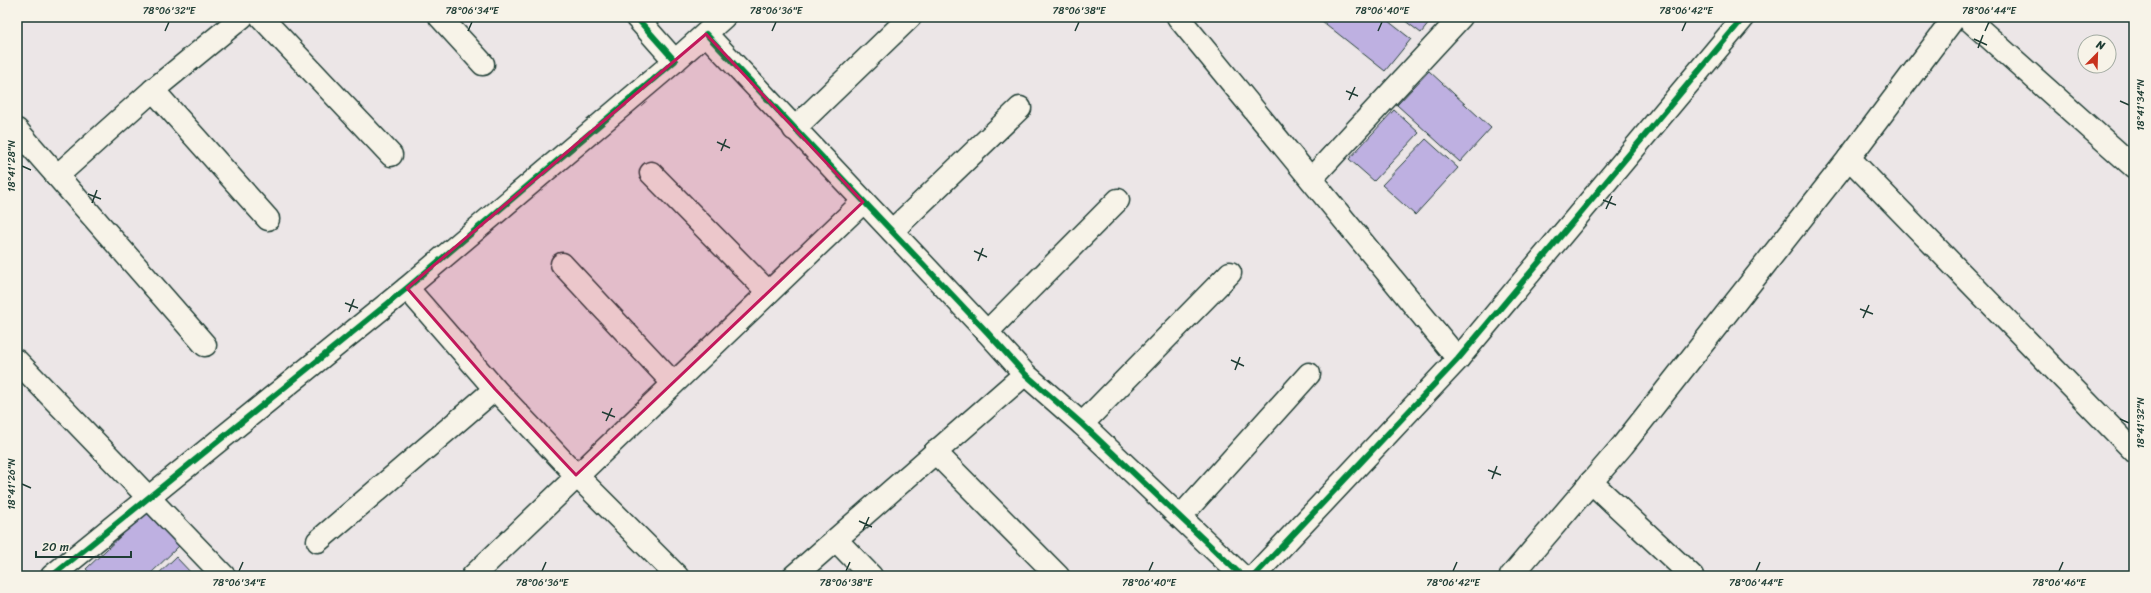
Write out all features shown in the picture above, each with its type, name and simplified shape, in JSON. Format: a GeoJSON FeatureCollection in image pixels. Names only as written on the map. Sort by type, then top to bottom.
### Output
{"type":"FeatureCollection","features":[{"type":"Feature","properties":{"kind":"street"},"geometry":{"type":"LineString","coordinates":[[58,176],[152,90],[242,17]]}},
{"type":"Feature","properties":{"kind":"street"},"geometry":{"type":"LineString","coordinates":[[261,17],[391,155]]}},
{"type":"Feature","properties":{"kind":"street"},"geometry":{"type":"LineString","coordinates":[[440,17],[482,64]]}},
{"type":"Feature","properties":{"kind":"street"},"geometry":{"type":"LineString","coordinates":[[636,17],[675,61]]}},
{"type":"Feature","properties":{"kind":"street"},"geometry":{"type":"LineString","coordinates":[[52,576],[407,288],[675,61],[724,17]]}},
{"type":"Feature","properties":{"kind":"street"},"geometry":{"type":"LineString","coordinates":[[794,129],[910,17]]}},
{"type":"Feature","properties":{"kind":"street"},"geometry":{"type":"LineString","coordinates":[[1178,17],[1458,358]]}},
{"type":"Feature","properties":{"kind":"street"},"geometry":{"type":"LineString","coordinates":[[1311,179],[1461,17]]}},
{"type":"Feature","properties":{"kind":"street"},"geometry":{"type":"LineString","coordinates":[[1254,576],[1458,358],[1744,17]]}},
{"type":"Feature","properties":{"kind":"street"},"geometry":{"type":"LineString","coordinates":[[1511,576],[1591,482],[1849,158],[1955,17]]}},
{"type":"Feature","properties":{"kind":"street"},"geometry":{"type":"LineString","coordinates":[[1966,17],[2134,167]]}},
{"type":"Feature","properties":{"kind":"street"},"geometry":{"type":"LineString","coordinates":[[706,34],[863,202],[988,332],[1025,374],[1082,424],[1181,516],[1242,576]]}},
{"type":"Feature","properties":{"kind":"street"},"geometry":{"type":"LineString","coordinates":[[152,90],[268,219]]}},
{"type":"Feature","properties":{"kind":"street"},"geometry":{"type":"LineString","coordinates":[[892,231],[1020,108]]}},
{"type":"Feature","properties":{"kind":"street"},"geometry":{"type":"LineString","coordinates":[[17,130],[205,345]]}},
{"type":"Feature","properties":{"kind":"street"},"geometry":{"type":"LineString","coordinates":[[1849,158],[2134,451]]}},
{"type":"Feature","properties":{"kind":"street"},"geometry":{"type":"LineString","coordinates":[[651,173],[768,292]]}},
{"type":"Feature","properties":{"kind":"street"},"geometry":{"type":"LineString","coordinates":[[988,332],[1118,200]]}},
{"type":"Feature","properties":{"kind":"street"},"geometry":{"type":"LineString","coordinates":[[473,576],[576,475],[863,202]]}},
{"type":"Feature","properties":{"kind":"street"},"geometry":{"type":"LineString","coordinates":[[562,264],[673,382]]}},
{"type":"Feature","properties":{"kind":"street"},"geometry":{"type":"LineString","coordinates":[[1082,424],[1230,273]]}},
{"type":"Feature","properties":{"kind":"street"},"geometry":{"type":"LineString","coordinates":[[407,288],[495,389],[576,475],[676,576]]}},
{"type":"Feature","properties":{"kind":"street"},"geometry":{"type":"LineString","coordinates":[[17,361],[224,576]]}},
{"type":"Feature","properties":{"kind":"street"},"geometry":{"type":"LineString","coordinates":[[794,576],[837,541],[935,452],[1025,374]]}},
{"type":"Feature","properties":{"kind":"street"},"geometry":{"type":"LineString","coordinates":[[1181,516],[1309,374]]}},
{"type":"Feature","properties":{"kind":"street"},"geometry":{"type":"LineString","coordinates":[[318,541],[495,389]]}},
{"type":"Feature","properties":{"kind":"street"},"geometry":{"type":"LineString","coordinates":[[935,452],[1058,576]]}},
{"type":"Feature","properties":{"kind":"street"},"geometry":{"type":"LineString","coordinates":[[1591,482],[1692,576]]}},
{"type":"Feature","properties":{"kind":"street"},"geometry":{"type":"LineString","coordinates":[[837,541],[872,576]]}},
{"type":"Feature","properties":{"kind":"highlighted area"},"geometry":{"type":"Polygon","coordinates":[[[706,34],[863,202],[576,475],[495,389],[407,288],[706,34]]]}},
{"type":"Feature","properties":{"kind":"building"},"geometry":{"type":"Polygon","coordinates":[[[1317,17],[1383,17],[1411,39],[1385,71],[1317,17]]]}},
{"type":"Feature","properties":{"kind":"building"},"geometry":{"type":"Polygon","coordinates":[[[1400,17],[1434,17],[1421,33],[1400,17]]]}},
{"type":"Feature","properties":{"kind":"building"},"geometry":{"type":"Polygon","coordinates":[[[1429,71],[1491,128],[1460,162],[1397,105],[1429,71]]]}},
{"type":"Feature","properties":{"kind":"building"},"geometry":{"type":"Polygon","coordinates":[[[1394,110],[1419,133],[1374,181],[1349,159],[1394,110]]]}},
{"type":"Feature","properties":{"kind":"building"},"geometry":{"type":"Polygon","coordinates":[[[1426,139],[1458,168],[1415,215],[1382,185],[1426,139]]]}},
{"type":"Feature","properties":{"kind":"building"},"geometry":{"type":"Polygon","coordinates":[[[146,512],[179,546],[148,576],[93,576],[86,569],[146,512]]]}},
{"type":"Feature","properties":{"kind":"building"},"geometry":{"type":"Polygon","coordinates":[[[176,557],[194,576],[156,576],[176,557]]]}},
{"type":"Feature","properties":{"kind":"cycle path"},"geometry":{"type":"LineString","coordinates":[[52,576],[407,288],[675,61],[636,17]]}},
{"type":"Feature","properties":{"kind":"cycle path"},"geometry":{"type":"LineString","coordinates":[[1254,576],[1458,359],[1744,17]]}},
{"type":"Feature","properties":{"kind":"cycle path"},"geometry":{"type":"LineString","coordinates":[[706,34],[1025,374],[1082,424],[1242,576]]}}]}
